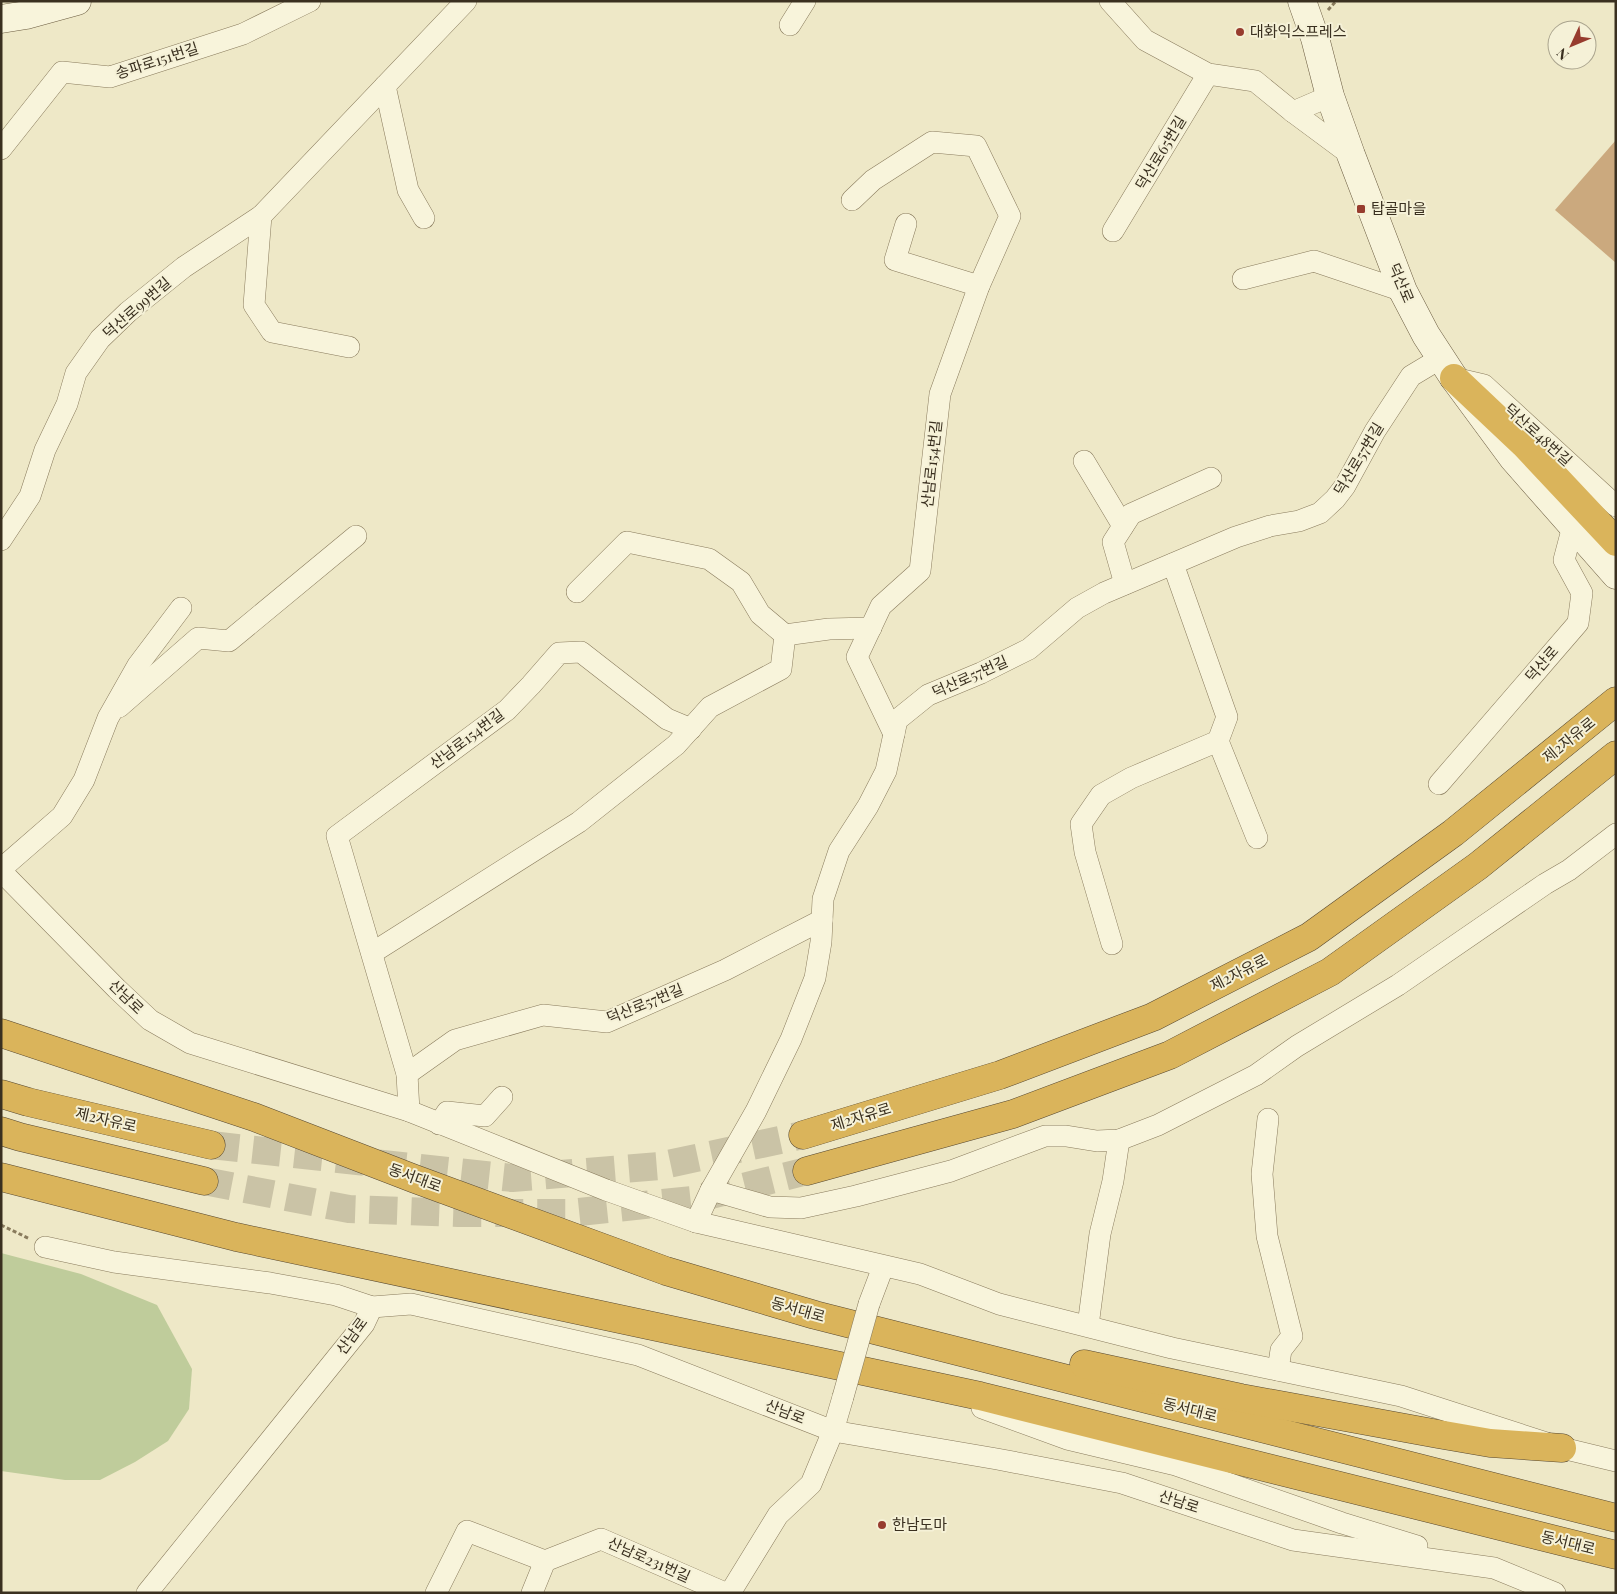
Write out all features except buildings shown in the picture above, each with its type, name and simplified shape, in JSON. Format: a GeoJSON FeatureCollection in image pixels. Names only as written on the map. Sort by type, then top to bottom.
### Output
{"type":"FeatureCollection","features":[{"type":"Feature","properties":{"kind":"highway"},"geometry":{"type":"LineString","coordinates":[[1447,368],[1524,444],[1616,542]]}},
{"type":"Feature","properties":{"kind":"highway","name":"제2자유로"},"geometry":{"type":"LineString","coordinates":[[803,1135],[1000,1075],[1153,1017],[1309,936],[1453,833],[1616,701]]}},
{"type":"Feature","properties":{"kind":"highway"},"geometry":{"type":"LineString","coordinates":[[808,1171],[1013,1114],[1032,1107],[1170,1054],[1330,972],[1478,866],[1616,755]]}},
{"type":"Feature","properties":{"kind":"highway","name":"동서대로"},"geometry":{"type":"LineString","coordinates":[[1,1033],[254,1117],[415,1179],[666,1271],[815,1316],[1616,1518]]}},
{"type":"Feature","properties":{"kind":"highway","name":"제2자유로"},"geometry":{"type":"LineString","coordinates":[[1,1094],[210,1145]]}},
{"type":"Feature","properties":{"kind":"highway"},"geometry":{"type":"LineString","coordinates":[[1,1131],[204,1180]]}},
{"type":"Feature","properties":{"kind":"highway","name":"동서대로"},"geometry":{"type":"LineString","coordinates":[[1,1177],[236,1237],[989,1398],[1616,1555]]}},
{"type":"Feature","properties":{"kind":"highway"},"geometry":{"type":"LineString","coordinates":[[890,1334],[973,1338],[1082,1364],[1241,1398],[1490,1442],[1562,1448]]}},
{"type":"Feature","properties":{"kind":"street"},"geometry":{"type":"LineString","coordinates":[[1,19],[26,15],[77,1]]}},
{"type":"Feature","properties":{"kind":"street","name":"송파로151번길"},"geometry":{"type":"LineString","coordinates":[[1,149],[62,72],[110,77],[243,34],[310,1]]}},
{"type":"Feature","properties":{"kind":"street","name":"덕산로99번길"},"geometry":{"type":"LineString","coordinates":[[1,540],[30,496],[45,450],[67,404],[76,373],[100,339],[128,312],[184,267],[261,216],[466,1]]}},
{"type":"Feature","properties":{"kind":"street"},"geometry":{"type":"LineString","coordinates":[[790,25],[805,1]]}},
{"type":"Feature","properties":{"kind":"street"},"geometry":{"type":"LineString","coordinates":[[1110,1],[1145,40],[1208,74],[1255,81],[1351,155]]}},
{"type":"Feature","properties":{"kind":"street","name":"덕산로"},"geometry":{"type":"LineString","coordinates":[[1302,1],[1330,96],[1351,155],[1403,291],[1426,335],[1447,368],[1513,458],[1616,575]]}},
{"type":"Feature","properties":{"kind":"street","name":"덕산로65번길"},"geometry":{"type":"LineString","coordinates":[[1113,231],[1208,74]]}},
{"type":"Feature","properties":{"kind":"street"},"geometry":{"type":"LineString","coordinates":[[385,86],[408,190],[424,218]]}},
{"type":"Feature","properties":{"kind":"street"},"geometry":{"type":"LineString","coordinates":[[1293,112],[1330,96]]}},
{"type":"Feature","properties":{"kind":"street","name":"산남로154번길"},"geometry":{"type":"LineString","coordinates":[[852,200],[873,180],[932,142],[976,146],[1010,216],[980,286],[940,394],[920,570],[881,606],[857,657],[894,734]]}},
{"type":"Feature","properties":{"kind":"street"},"geometry":{"type":"LineString","coordinates":[[261,216],[254,305],[272,332],[349,347]]}},
{"type":"Feature","properties":{"kind":"street"},"geometry":{"type":"LineString","coordinates":[[906,224],[895,260],[980,286]]}},
{"type":"Feature","properties":{"kind":"street"},"geometry":{"type":"LineString","coordinates":[[1243,279],[1314,261],[1403,291]]}},
{"type":"Feature","properties":{"kind":"street","name":"덕산로48번길"},"geometry":{"type":"LineString","coordinates":[[1447,368],[1484,385],[1616,506]]}},
{"type":"Feature","properties":{"kind":"street","name":"덕산로57번길"},"geometry":{"type":"LineString","coordinates":[[696,1222],[711,1190],[756,1112],[791,1039],[815,978],[821,942],[824,899],[839,851],[868,806],[886,771],[897,720],[928,695],[980,673],[1029,649],[1077,608],[1104,593],[1236,537],[1320,513],[1345,486],[1375,431],[1411,376],[1447,368]]}},
{"type":"Feature","properties":{"kind":"street"},"geometry":{"type":"LineString","coordinates":[[1084,460],[1123,526]]}},
{"type":"Feature","properties":{"kind":"street"},"geometry":{"type":"LineString","coordinates":[[1125,584],[1113,542],[1131,514],[1211,478]]}},
{"type":"Feature","properties":{"kind":"street","name":"덕산로"},"geometry":{"type":"LineString","coordinates":[[1439,784],[1578,623],[1582,593],[1564,560],[1573,526]]}},
{"type":"Feature","properties":{"kind":"street"},"geometry":{"type":"LineString","coordinates":[[108,718],[198,638],[228,641],[356,536]]}},
{"type":"Feature","properties":{"kind":"street"},"geometry":{"type":"LineString","coordinates":[[577,592],[627,542],[709,559],[741,582],[760,614],[785,635],[829,629],[871,628]]}},
{"type":"Feature","properties":{"kind":"street"},"geometry":{"type":"LineString","coordinates":[[1173,564],[1226,717],[1218,741],[1257,838]]}},
{"type":"Feature","properties":{"kind":"street","name":"산남로"},"geometry":{"type":"LineString","coordinates":[[181,608],[138,664],[108,718],[84,780],[62,816],[1,870],[117,989],[150,1020],[190,1043],[409,1110],[606,1190],[696,1222],[883,1267],[920,1274],[999,1304],[1172,1348],[1401,1396],[1562,1448],[1612,1455]]}},
{"type":"Feature","properties":{"kind":"street"},"geometry":{"type":"LineString","coordinates":[[372,953],[579,822],[676,745],[710,708],[781,669],[785,635]]}},
{"type":"Feature","properties":{"kind":"street","name":"산남로154번길"},"geometry":{"type":"LineString","coordinates":[[409,1110],[407,1074],[337,836],[508,710],[559,653],[581,652],[667,719],[691,729]]}},
{"type":"Feature","properties":{"kind":"street"},"geometry":{"type":"LineString","coordinates":[[1112,944],[1085,852],[1081,824],[1101,795],[1131,778],[1218,741]]}},
{"type":"Feature","properties":{"kind":"street"},"geometry":{"type":"LineString","coordinates":[[711,1190],[770,1206],[800,1208],[856,1196],[951,1171],[1045,1136],[1066,1136],[1098,1141],[1120,1140],[1158,1124],[1256,1075],[1297,1046],[1398,985],[1545,884],[1569,870],[1616,834]]}},
{"type":"Feature","properties":{"kind":"street","name":"덕산로57번길"},"geometry":{"type":"LineString","coordinates":[[407,1074],[455,1040],[543,1015],[607,1022],[726,970],[822,920]]}},
{"type":"Feature","properties":{"kind":"street"},"geometry":{"type":"LineString","coordinates":[[440,1124],[447,1112],[486,1116],[502,1097]]}},
{"type":"Feature","properties":{"kind":"street"},"geometry":{"type":"LineString","coordinates":[[1268,1119],[1262,1174],[1267,1236],[1292,1336],[1281,1350],[1278,1370]]}},
{"type":"Feature","properties":{"kind":"street"},"geometry":{"type":"LineString","coordinates":[[1088,1326],[1100,1234],[1113,1181],[1120,1140]]}},
{"type":"Feature","properties":{"kind":"street"},"geometry":{"type":"LineString","coordinates":[[45,1247],[114,1262],[317,1291],[372,1307]]}},
{"type":"Feature","properties":{"kind":"street"},"geometry":{"type":"LineString","coordinates":[[730,1593],[778,1516],[811,1484],[833,1431],[869,1304],[883,1267]]}},
{"type":"Feature","properties":{"kind":"street","name":"산남로"},"geometry":{"type":"LineString","coordinates":[[147,1593],[364,1324],[372,1307],[411,1304],[638,1356],[833,1431],[1122,1483],[1293,1540],[1494,1568],[1555,1593]]}},
{"type":"Feature","properties":{"kind":"street"},"geometry":{"type":"LineString","coordinates":[[905,1379],[1067,1439],[1176,1465],[1385,1537],[1494,1568]]}},
{"type":"Feature","properties":{"kind":"street"},"geometry":{"type":"LineString","coordinates":[[436,1593],[467,1531],[545,1561],[532,1593]]}},
{"type":"Feature","properties":{"kind":"street","name":"산남로231번길"},"geometry":{"type":"LineString","coordinates":[[545,1561],[601,1539],[725,1593]]}},
{"type":"Feature","properties":{"kind":"path"},"geometry":{"type":"LineString","coordinates":[[1,1226],[45,1247]]}},
{"type":"Feature","properties":{"kind":"green space"},"geometry":{"type":"Polygon","coordinates":[[[1,1253],[81,1274],[157,1305],[192,1369],[189,1409],[168,1441],[135,1462],[100,1480],[65,1480],[1,1471],[1,1253]]]}},
{"type":"Feature","properties":{"kind":"tunnel"},"geometry":{"type":"LineString","coordinates":[[211,1145],[512,1178],[659,1166],[803,1135]]}},
{"type":"Feature","properties":{"kind":"tunnel"},"geometry":{"type":"LineString","coordinates":[[204,1181],[349,1209],[458,1213],[570,1213],[691,1200],[807,1171]]}},
{"type":"Feature","properties":{"kind":"place","name":"대화익스프레스"},"geometry":{"type":"Point","coordinates":[1240,32]}},
{"type":"Feature","properties":{"kind":"place","name":"탑골마을"},"geometry":{"type":"Point","coordinates":[1361,209]}},
{"type":"Feature","properties":{"kind":"place","name":"한남도마"},"geometry":{"type":"Point","coordinates":[882,1525]}}]}
